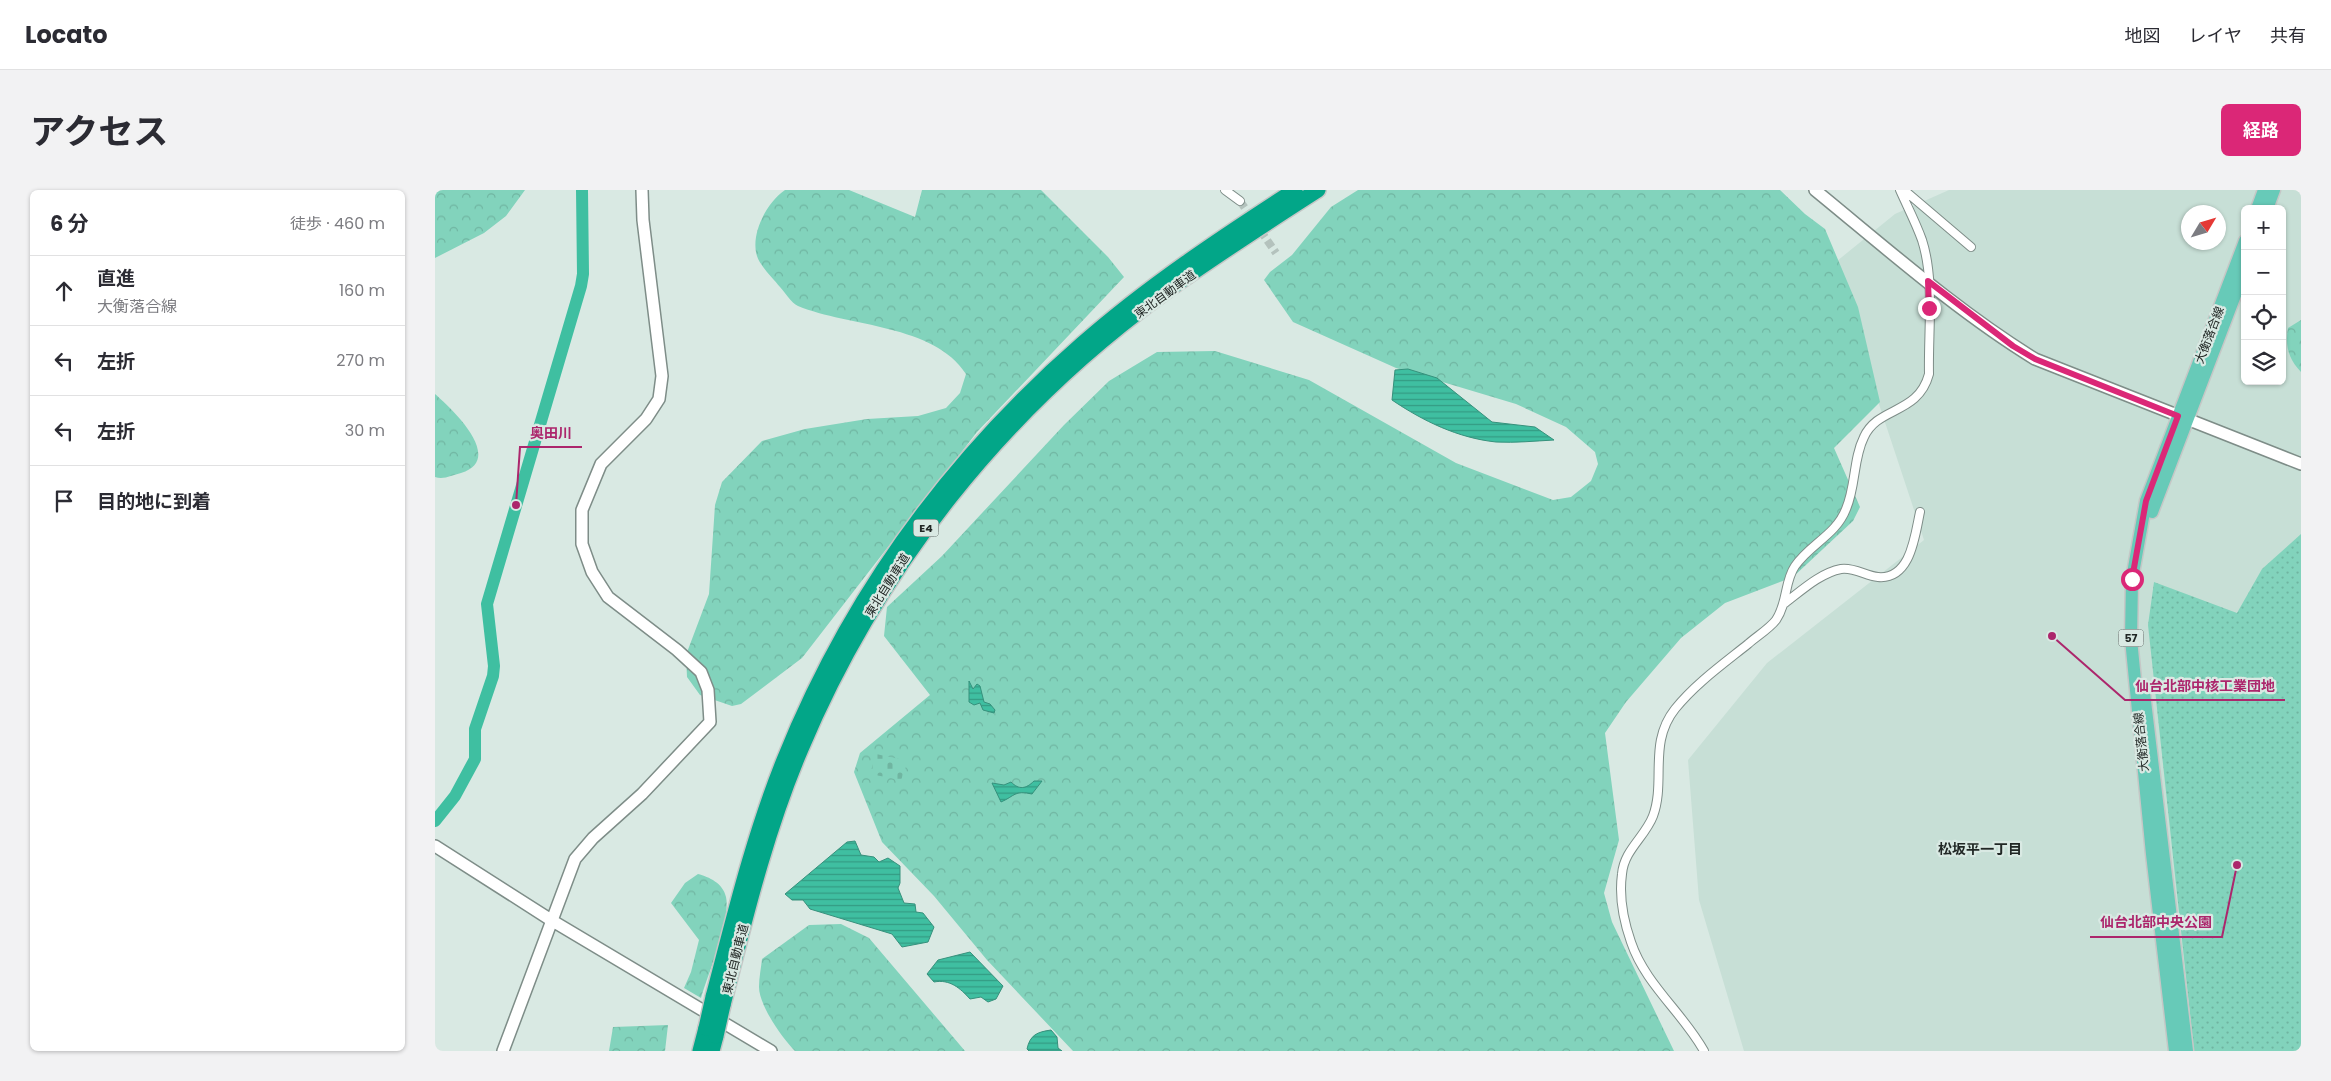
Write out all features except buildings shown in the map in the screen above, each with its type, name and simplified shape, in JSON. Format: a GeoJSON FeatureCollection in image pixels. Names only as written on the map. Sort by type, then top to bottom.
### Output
{"type":"FeatureCollection","features":[{"type":"Feature","properties":{"kind":"highway","name":"東北自動車道"},"geometry":{"type":"LineString","coordinates":[[712,1051],[711,1032],[748,864],[784,761],[824,670],[864,598],[895,550],[933,498],[980,443],[1021,401],[1083,343],[1205,248],[1295,190]]}},
{"type":"Feature","properties":{"kind":"highway","name":"東北自動車道"},"geometry":{"type":"LineString","coordinates":[[718,1001],[760,866],[801,750],[853,642],[904,557],[989,450],[1022,415],[1091,351],[1160,296],[1318,190]]}},
{"type":"Feature","properties":{"kind":"highway","name":"東北自動車道"},"geometry":{"type":"LineString","coordinates":[[700,1051],[711,1032]]}},
{"type":"Feature","properties":{"kind":"main road"},"geometry":{"type":"LineString","coordinates":[[2258,205],[2264,190]]}},
{"type":"Feature","properties":{"kind":"main road"},"geometry":{"type":"LineString","coordinates":[[2268,205],[2274,190]]}},
{"type":"Feature","properties":{"kind":"main road","name":"大衡落合線"},"geometry":{"type":"LineString","coordinates":[[2187,1051],[2141,667],[2138,623],[2140,578],[2154,504],[2242,250]]}},
{"type":"Feature","properties":{"kind":"main road","name":"大衡落合線"},"geometry":{"type":"LineString","coordinates":[[2175,1051],[2152,854],[2130,625],[2132,579],[2146,501],[2241,279]]}},
{"type":"Feature","properties":{"kind":"street"},"geometry":{"type":"LineString","coordinates":[[503,1051],[575,859],[593,838],[642,794],[710,722],[708,690],[701,672],[677,650],[608,597],[592,572],[582,544],[582,510],[601,464],[646,420],[659,399],[662,376],[643,220],[642,190]]}},
{"type":"Feature","properties":{"kind":"street"},"geometry":{"type":"LineString","coordinates":[[1225,190],[1240,201]]}},
{"type":"Feature","properties":{"kind":"street"},"geometry":{"type":"LineString","coordinates":[[1815,190],[1928,281],[2013,346],[2035,359],[2301,464]]}},
{"type":"Feature","properties":{"kind":"street"},"geometry":{"type":"LineString","coordinates":[[1704,1051],[1695,1034],[1640,962],[1630,940],[1626,921],[1621,888],[1622,872],[1625,860],[1649,826],[1654,814],[1658,755],[1666,723],[1673,711],[1696,686],[1772,625],[1785,603],[1789,579],[1794,567],[1825,538],[1843,517],[1848,505],[1859,450],[1870,426],[1903,408],[1920,395],[1926,385],[1929,374],[1928,281],[1922,240],[1902,190]]}},
{"type":"Feature","properties":{"kind":"street"},"geometry":{"type":"LineString","coordinates":[[1902,190],[1971,247]]}},
{"type":"Feature","properties":{"kind":"street"},"geometry":{"type":"LineString","coordinates":[[1785,603],[1821,577],[1842,569],[1878,577],[1898,570],[1907,562],[1920,512]]}},
{"type":"Feature","properties":{"kind":"street"},"geometry":{"type":"LineString","coordinates":[[435,846],[551,920],[771,1051]]}},
{"type":"Feature","properties":{"kind":"shaded area"},"geometry":{"type":"Polygon","coordinates":[[[1949,190],[2301,190],[2301,1051],[1744,1051],[1699,900],[1688,760],[1767,663],[1924,540],[1872,383],[1800,291],[1895,214],[1949,190]]]}},
{"type":"Feature","properties":{"kind":"shaded area"},"geometry":{"type":"Polygon","coordinates":[[[1408,369],[1437,378],[1492,422],[1535,427],[1554,440],[1496,442],[1482,440],[1441,427],[1416,415],[1392,400],[1395,370],[1408,369]]]}},
{"type":"Feature","properties":{"kind":"shaded area"},"geometry":{"type":"Polygon","coordinates":[[[969,681],[973,689],[977,684],[980,686],[984,702],[990,704],[995,710],[994,713],[983,710],[980,703],[974,705],[969,702],[969,681]]]}},
{"type":"Feature","properties":{"kind":"shaded area"},"geometry":{"type":"Polygon","coordinates":[[[1034,781],[1042,781],[1032,794],[1018,793],[1001,802],[992,783],[1004,785],[1011,782],[1023,788],[1034,781]]]}},
{"type":"Feature","properties":{"kind":"shaded area"},"geometry":{"type":"Polygon","coordinates":[[[855,841],[861,855],[874,857],[879,862],[888,858],[900,866],[900,883],[898,888],[904,903],[915,904],[916,912],[923,913],[934,927],[928,942],[902,947],[892,934],[810,909],[803,900],[792,900],[785,894],[847,842],[855,841]]]}},
{"type":"Feature","properties":{"kind":"shaded area"},"geometry":{"type":"Polygon","coordinates":[[[970,952],[1003,986],[996,999],[988,1002],[981,997],[970,999],[954,985],[940,981],[934,982],[927,974],[938,960],[970,952]]]}},
{"type":"Feature","properties":{"kind":"shaded area"},"geometry":{"type":"Polygon","coordinates":[[[1051,1030],[1057,1037],[1058,1048],[1062,1051],[1029,1051],[1027,1049],[1032,1037],[1051,1030]]]}},
{"type":"Feature","properties":{"kind":"green space"},"geometry":{"type":"Polygon","coordinates":[[[435,190],[525,190],[506,216],[484,233],[435,258],[435,190]]]}},
{"type":"Feature","properties":{"kind":"green space"},"geometry":{"type":"Polygon","coordinates":[[[785,190],[849,190],[915,217],[922,190],[1041,190],[1108,257],[1124,277],[977,432],[802,658],[741,704],[732,706],[700,695],[687,677],[686,655],[709,594],[715,505],[722,482],[762,441],[805,429],[867,419],[918,416],[946,408],[960,393],[966,374],[952,358],[933,345],[912,336],[819,313],[798,306],[793,302],[761,264],[755,247],[758,229],[766,210],[778,195],[785,190]]]}},
{"type":"Feature","properties":{"kind":"green space"},"geometry":{"type":"Polygon","coordinates":[[[1358,190],[1780,190],[1805,214],[1825,229],[1858,307],[1880,402],[1834,448],[1860,507],[1853,521],[1793,577],[1725,603],[1681,638],[1626,702],[1605,733],[1619,840],[1604,893],[1612,922],[1674,1051],[1073,1051],[987,960],[934,896],[882,842],[854,772],[860,753],[930,695],[884,636],[887,607],[942,556],[1064,425],[1109,381],[1157,352],[1215,351],[1309,380],[1456,463],[1553,500],[1571,497],[1591,481],[1598,464],[1595,452],[1566,427],[1516,404],[1396,368],[1293,322],[1264,280],[1270,272],[1292,255],[1331,207],[1358,190]]]}},
{"type":"Feature","properties":{"kind":"green space"},"geometry":{"type":"Polygon","coordinates":[[[2301,320],[2301,372],[2290,357],[2287,340],[2288,328],[2301,320]]]}},
{"type":"Feature","properties":{"kind":"green space"},"geometry":{"type":"Polygon","coordinates":[[[435,394],[462,421],[471,434],[477,446],[478,457],[473,466],[461,473],[442,478],[435,477],[435,394]]]}},
{"type":"Feature","properties":{"kind":"green space"},"geometry":{"type":"Polygon","coordinates":[[[2301,534],[2301,1051],[2194,1051],[2148,625],[2154,582],[2237,613],[2262,569],[2301,534]]]}},
{"type":"Feature","properties":{"kind":"green space"},"geometry":{"type":"Polygon","coordinates":[[[876,754],[908,761],[901,780],[870,774],[876,754]]]}},
{"type":"Feature","properties":{"kind":"green space"},"geometry":{"type":"Polygon","coordinates":[[[698,874],[719,884],[726,897],[727,907],[718,947],[701,998],[684,988],[691,972],[699,940],[671,903],[685,883],[698,874]]]}},
{"type":"Feature","properties":{"kind":"green space"},"geometry":{"type":"Polygon","coordinates":[[[841,924],[869,938],[965,1051],[795,1051],[778,1030],[763,1003],[759,987],[762,959],[809,925],[841,924]]]}},
{"type":"Feature","properties":{"kind":"green space"},"geometry":{"type":"Polygon","coordinates":[[[668,1025],[665,1051],[609,1051],[613,1027],[668,1025]]]}},
{"type":"Feature","properties":{"kind":"waterway"},"geometry":{"type":"LineString","coordinates":[[435,821],[455,796],[475,759],[475,729],[493,676],[494,666],[487,604],[581,286],[583,274],[582,190]]}},
{"type":"Feature","properties":{"kind":"tunnel"},"geometry":{"type":"LineString","coordinates":[[1240,201],[1276,253]]}},
{"type":"Feature","properties":{"kind":"place","name":"奥田川"},"geometry":{"type":"Point","coordinates":[516,505]}},
{"type":"Feature","properties":{"kind":"place","name":"仙台北部中核工業団地"},"geometry":{"type":"Point","coordinates":[2052,636]}},
{"type":"Feature","properties":{"kind":"place","name":"仙台北部中央公園"},"geometry":{"type":"Point","coordinates":[2237,865]}},
{"type":"Feature","properties":{"kind":"district","name":"松坂平一丁目"},"geometry":{"type":"Point","coordinates":[1980,849]}},
{"type":"Feature","properties":{"kind":"route"},"geometry":{"type":"LineString","coordinates":[[1929,308],[1930,294],[1928,281],[2013,346],[2035,359],[2178,416],[2146,501],[2132,579]]}}]}
